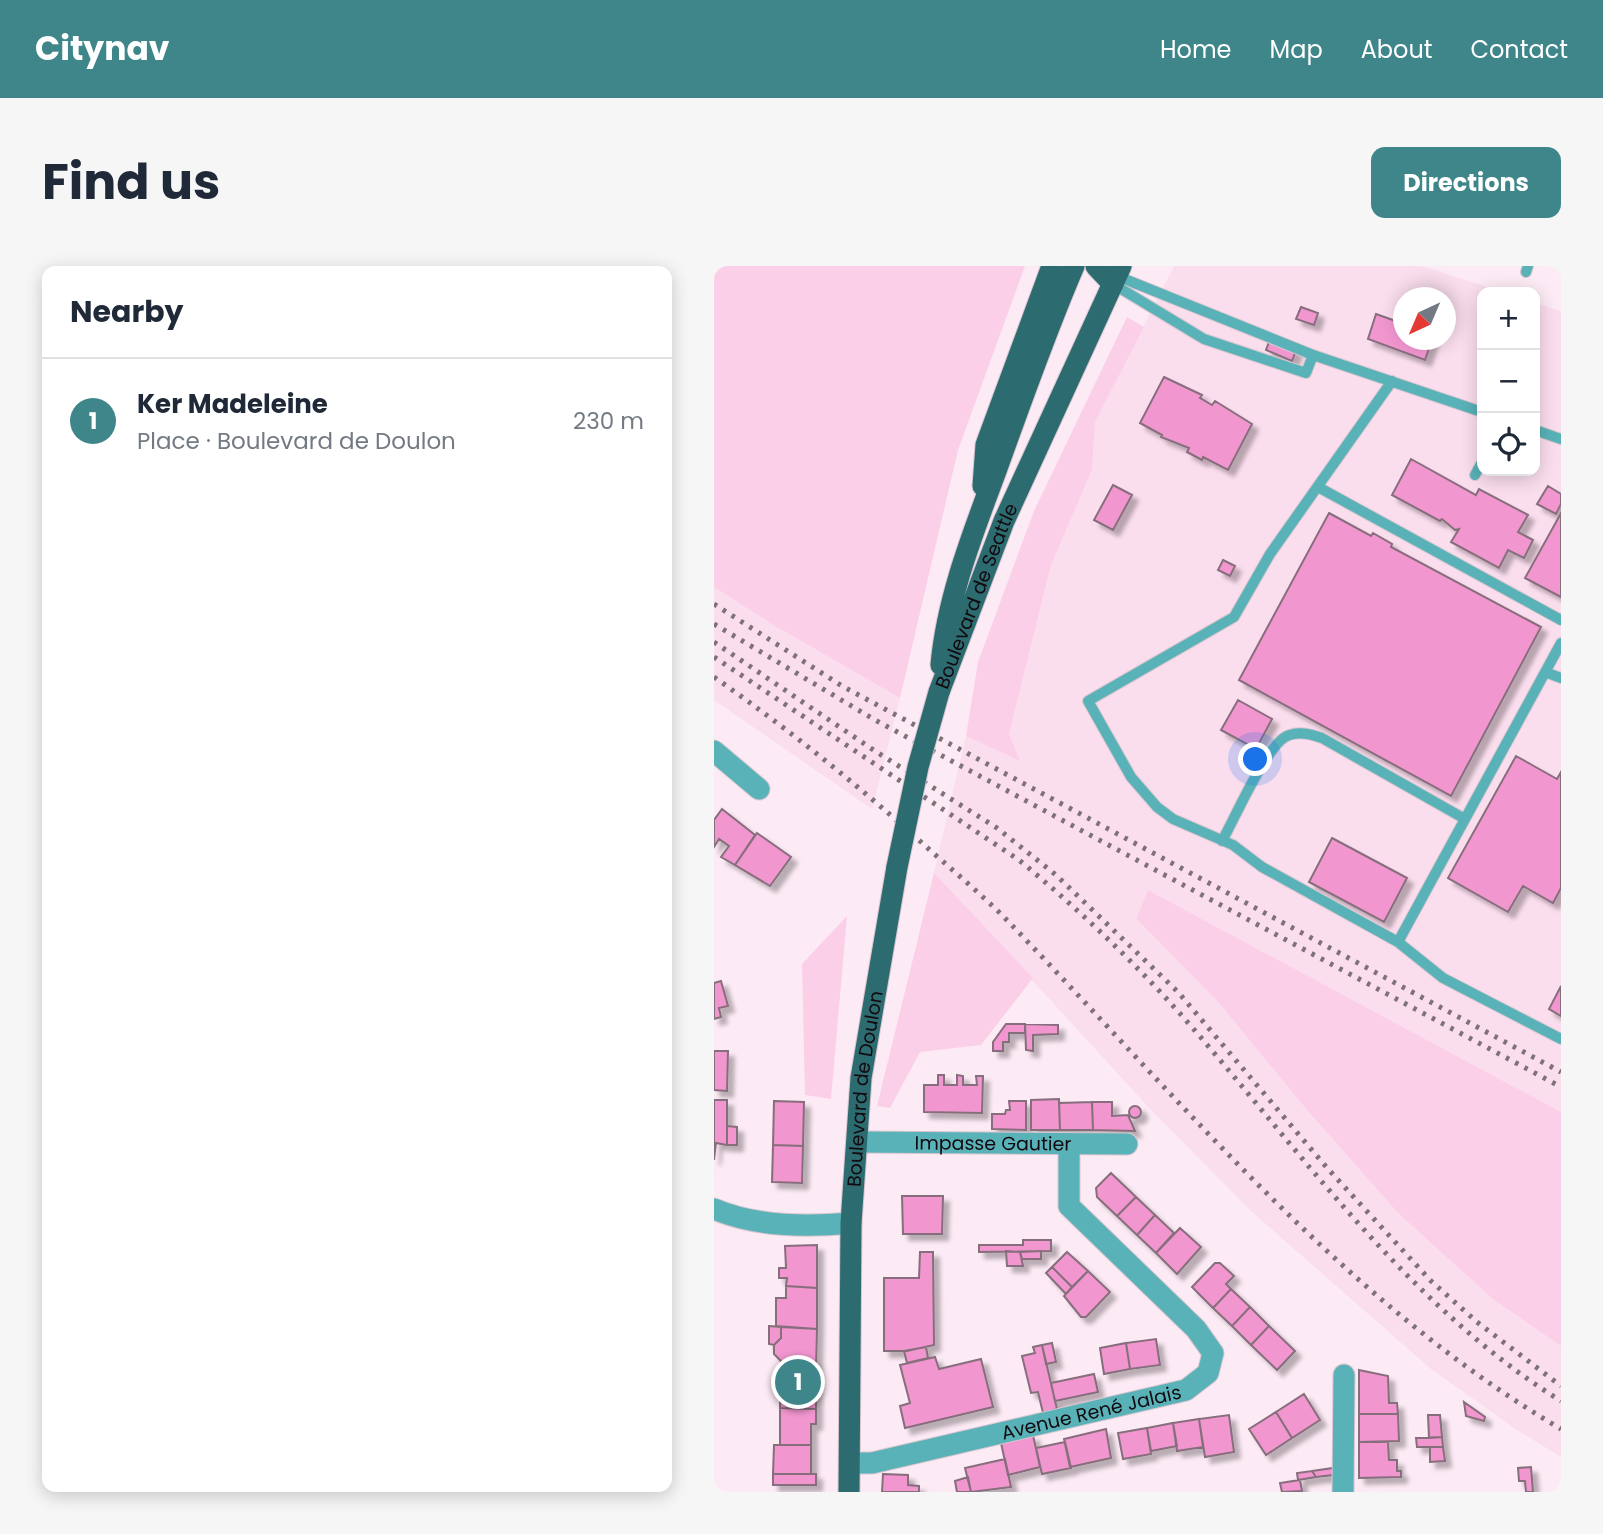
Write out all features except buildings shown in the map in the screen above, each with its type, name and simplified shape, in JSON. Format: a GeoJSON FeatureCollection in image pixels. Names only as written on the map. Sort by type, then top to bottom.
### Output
{"type":"FeatureCollection","features":[{"type":"Feature","properties":{"kind":"main road"},"geometry":{"type":"LineString","coordinates":[[982,510],[986,445],[1052,266]]}},
{"type":"Feature","properties":{"kind":"main road","name":"Boulevard de Seattle"},"geometry":{"type":"LineString","coordinates":[[939,692],[944,631],[982,510],[1042,339],[1074,266]]}},
{"type":"Feature","properties":{"kind":"main road"},"geometry":{"type":"LineString","coordinates":[[1096,266],[1117,275]]}},
{"type":"Feature","properties":{"kind":"main road","name":"Boulevard de Seattle"},"geometry":{"type":"LineString","coordinates":[[939,692],[1004,522],[1117,275]]}},
{"type":"Feature","properties":{"kind":"main road","name":"Boulevard de Doulon"},"geometry":{"type":"LineString","coordinates":[[849,1492],[851,1223],[861,1078],[897,867],[918,768],[939,692]]}},
{"type":"Feature","properties":{"kind":"street"},"geometry":{"type":"LineString","coordinates":[[714,751],[760,789]]}},
{"type":"Feature","properties":{"kind":"street","name":"Impasse Gautier"},"geometry":{"type":"LineString","coordinates":[[858,1142],[1127,1144]]}},
{"type":"Feature","properties":{"kind":"street","name":"Avenue René Jalais"},"geometry":{"type":"LineString","coordinates":[[850,1463],[872,1463],[1186,1390],[1208,1373],[1213,1353],[1196,1329],[1069,1206],[1069,1144]]}},
{"type":"Feature","properties":{"kind":"street"},"geometry":{"type":"LineString","coordinates":[[714,1209],[740,1220],[828,1225],[851,1223]]}},
{"type":"Feature","properties":{"kind":"street"},"geometry":{"type":"LineString","coordinates":[[1343,1492],[1344,1375]]}},
{"type":"Feature","properties":{"kind":"lane"},"geometry":{"type":"LineString","coordinates":[[1117,275],[1204,338],[1306,373],[1312,355]]}},
{"type":"Feature","properties":{"kind":"lane"},"geometry":{"type":"LineString","coordinates":[[1117,275],[1312,355],[1477,409]]}},
{"type":"Feature","properties":{"kind":"lane"},"geometry":{"type":"LineString","coordinates":[[1392,381],[1270,554],[1234,617],[1088,701],[1131,777],[1157,807],[1189,828],[1222,841],[1398,942],[1443,978],[1561,1040]]}},
{"type":"Feature","properties":{"kind":"lane"},"geometry":{"type":"LineString","coordinates":[[1540,432],[1561,439]]}},
{"type":"Feature","properties":{"kind":"lane"},"geometry":{"type":"LineString","coordinates":[[1475,475],[1477,471]]}},
{"type":"Feature","properties":{"kind":"lane"},"geometry":{"type":"LineString","coordinates":[[1318,487],[1561,620]]}},
{"type":"Feature","properties":{"kind":"lane"},"geometry":{"type":"LineString","coordinates":[[1398,942],[1561,643]]}},
{"type":"Feature","properties":{"kind":"lane"},"geometry":{"type":"LineString","coordinates":[[1545,672],[1561,678]]}},
{"type":"Feature","properties":{"kind":"lane"},"geometry":{"type":"LineString","coordinates":[[1222,841],[1267,757],[1277,743],[1297,733],[1322,738],[1465,819]]}},
{"type":"Feature","properties":{"kind":"shaded area"},"geometry":{"type":"Polygon","coordinates":[[[714,266],[1025,266],[958,450],[900,698],[775,626],[714,587],[714,266]]]}},
{"type":"Feature","properties":{"kind":"shaded area"},"geometry":{"type":"Polygon","coordinates":[[[1174,266],[1422,266],[1487,287],[1477,287],[1477,476],[1540,476],[1540,305],[1561,311],[1561,1112],[1148,890],[1136,917],[1219,1003],[1307,1110],[1398,1213],[1493,1298],[1561,1346],[1561,1457],[1517,1430],[1431,1369],[1252,1212],[1151,1110],[934,873],[966,736],[1019,760],[1009,734],[1051,565],[1092,470],[1095,422],[1174,266]]]}},
{"type":"Feature","properties":{"kind":"shaded area"},"geometry":{"type":"Polygon","coordinates":[[[1127,317],[1144,327],[1095,422],[1092,470],[1051,565],[1009,734],[1020,761],[966,736],[978,662],[1034,511],[1127,317]]]}},
{"type":"Feature","properties":{"kind":"shaded area"},"geometry":{"type":"Polygon","coordinates":[[[714,587],[775,626],[900,698],[872,809],[714,700],[714,587]]]}},
{"type":"Feature","properties":{"kind":"shaded area"},"geometry":{"type":"Polygon","coordinates":[[[934,873],[1033,978],[981,1045],[920,1052],[890,1108],[877,1106],[934,873]]]}},
{"type":"Feature","properties":{"kind":"shaded area"},"geometry":{"type":"Polygon","coordinates":[[[1148,890],[1561,1112],[1561,1346],[1493,1299],[1398,1213],[1307,1110],[1219,1003],[1136,918],[1148,890]]]}},
{"type":"Feature","properties":{"kind":"shaded area"},"geometry":{"type":"Polygon","coordinates":[[[847,916],[831,1099],[805,1095],[802,964],[847,916]]]}},
{"type":"Feature","properties":{"kind":"railway"},"geometry":{"type":"LineString","coordinates":[[714,604],[842,686],[1561,1072]]}},
{"type":"Feature","properties":{"kind":"railway"},"geometry":{"type":"LineString","coordinates":[[714,624],[875,720],[1561,1087]]}},
{"type":"Feature","properties":{"kind":"railway"},"geometry":{"type":"LineString","coordinates":[[714,642],[875,751],[997,828],[1056,875],[1178,992],[1328,1169],[1431,1281],[1477,1322],[1561,1386]]}},
{"type":"Feature","properties":{"kind":"railway"},"geometry":{"type":"LineString","coordinates":[[714,657],[1019,860],[1066,901],[1112,943],[1176,1010],[1322,1182],[1410,1278],[1457,1323],[1507,1364],[1561,1401]]}},
{"type":"Feature","properties":{"kind":"railway"},"geometry":{"type":"LineString","coordinates":[[714,677],[799,739],[853,783],[992,905],[1197,1122],[1333,1256],[1405,1319],[1480,1377],[1561,1429]]}},
{"type":"Feature","properties":{"kind":"place","name":"Ker Madeleine"},"geometry":{"type":"Point","coordinates":[798,1382]}}]}
